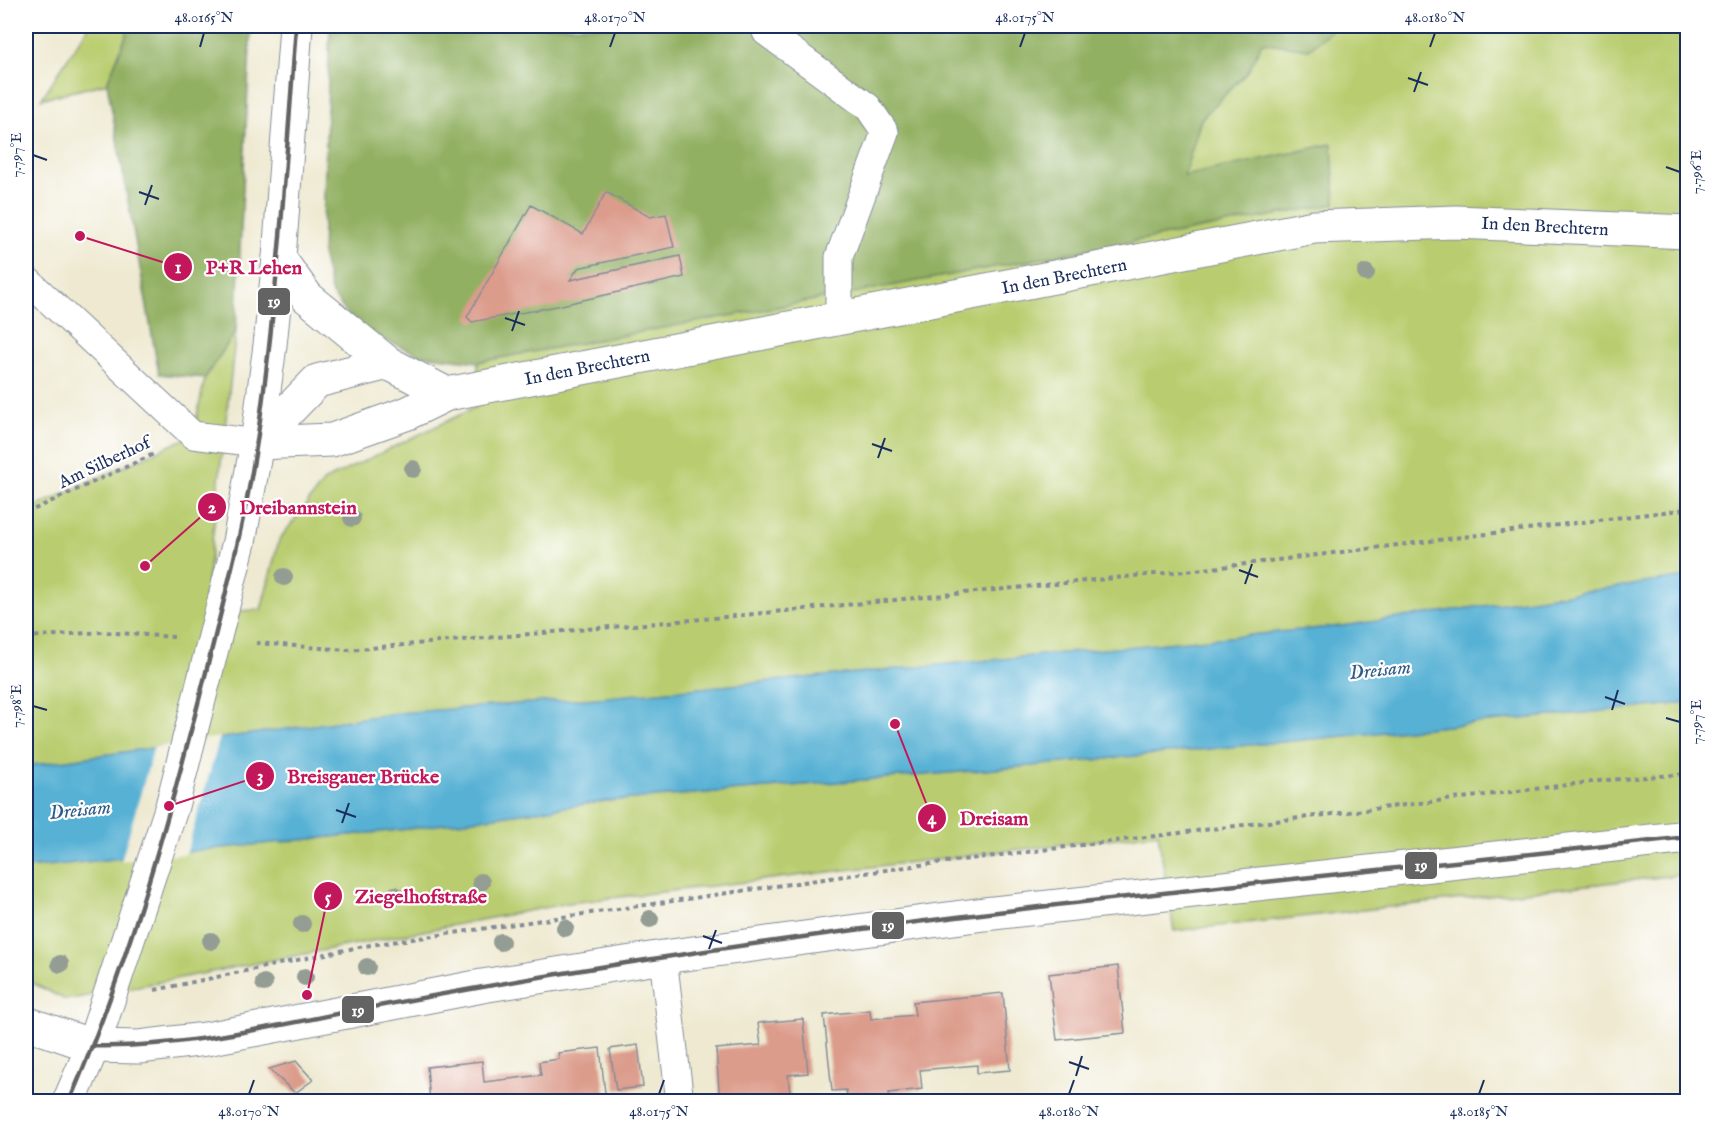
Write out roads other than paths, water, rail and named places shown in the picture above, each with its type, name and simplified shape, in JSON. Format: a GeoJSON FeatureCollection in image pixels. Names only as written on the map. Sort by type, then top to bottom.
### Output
{"type":"FeatureCollection","features":[{"type":"Feature","properties":{"kind":"street"},"geometry":{"type":"LineString","coordinates":[[69,1101],[93,1046],[172,806],[239,542],[257,443],[279,258],[296,26]]}},
{"type":"Feature","properties":{"kind":"street","name":"In den Brechtern"},"geometry":{"type":"LineString","coordinates":[[257,443],[332,440],[408,413],[447,394],[1314,227],[1456,222],[1688,232]]}},
{"type":"Feature","properties":{"kind":"street"},"geometry":{"type":"LineString","coordinates":[[279,258],[307,297],[388,363],[447,394]]}},
{"type":"Feature","properties":{"kind":"street"},"geometry":{"type":"LineString","coordinates":[[257,443],[317,381],[388,363]]}},
{"type":"Feature","properties":{"kind":"street"},"geometry":{"type":"LineString","coordinates":[[26,1023],[93,1046],[139,1047],[206,1039],[482,986],[663,957],[984,914],[1688,837]]}},
{"type":"Feature","properties":{"kind":"lane"},"geometry":{"type":"LineString","coordinates":[[766,26],[766,32],[868,107],[885,132],[838,257],[839,320]]}},
{"type":"Feature","properties":{"kind":"lane"},"geometry":{"type":"LineString","coordinates":[[26,279],[193,435],[257,443]]}},
{"type":"Feature","properties":{"kind":"lane"},"geometry":{"type":"LineString","coordinates":[[663,957],[680,1101]]}},
{"type":"Feature","properties":{"kind":"water","name":"Dreisam"},"geometry":{"type":"Polygon","coordinates":[[[1687,577],[1687,703],[1020,767],[607,801],[408,829],[26,868],[26,766],[398,713],[598,698],[1342,626],[1687,577]]]}},
{"type":"Feature","properties":{"kind":"place","name":"P+R Lehen"},"geometry":{"type":"Point","coordinates":[80,236]}},
{"type":"Feature","properties":{"kind":"place","name":"Dreibannstein"},"geometry":{"type":"Point","coordinates":[145,566]}},
{"type":"Feature","properties":{"kind":"place","name":"Dreisam"},"geometry":{"type":"Point","coordinates":[895,724]}},
{"type":"Feature","properties":{"kind":"place","name":"Breisgauer Brücke"},"geometry":{"type":"Point","coordinates":[169,806]}},
{"type":"Feature","properties":{"kind":"place","name":"Ziegelhofstraße"},"geometry":{"type":"Point","coordinates":[307,995]}}]}
